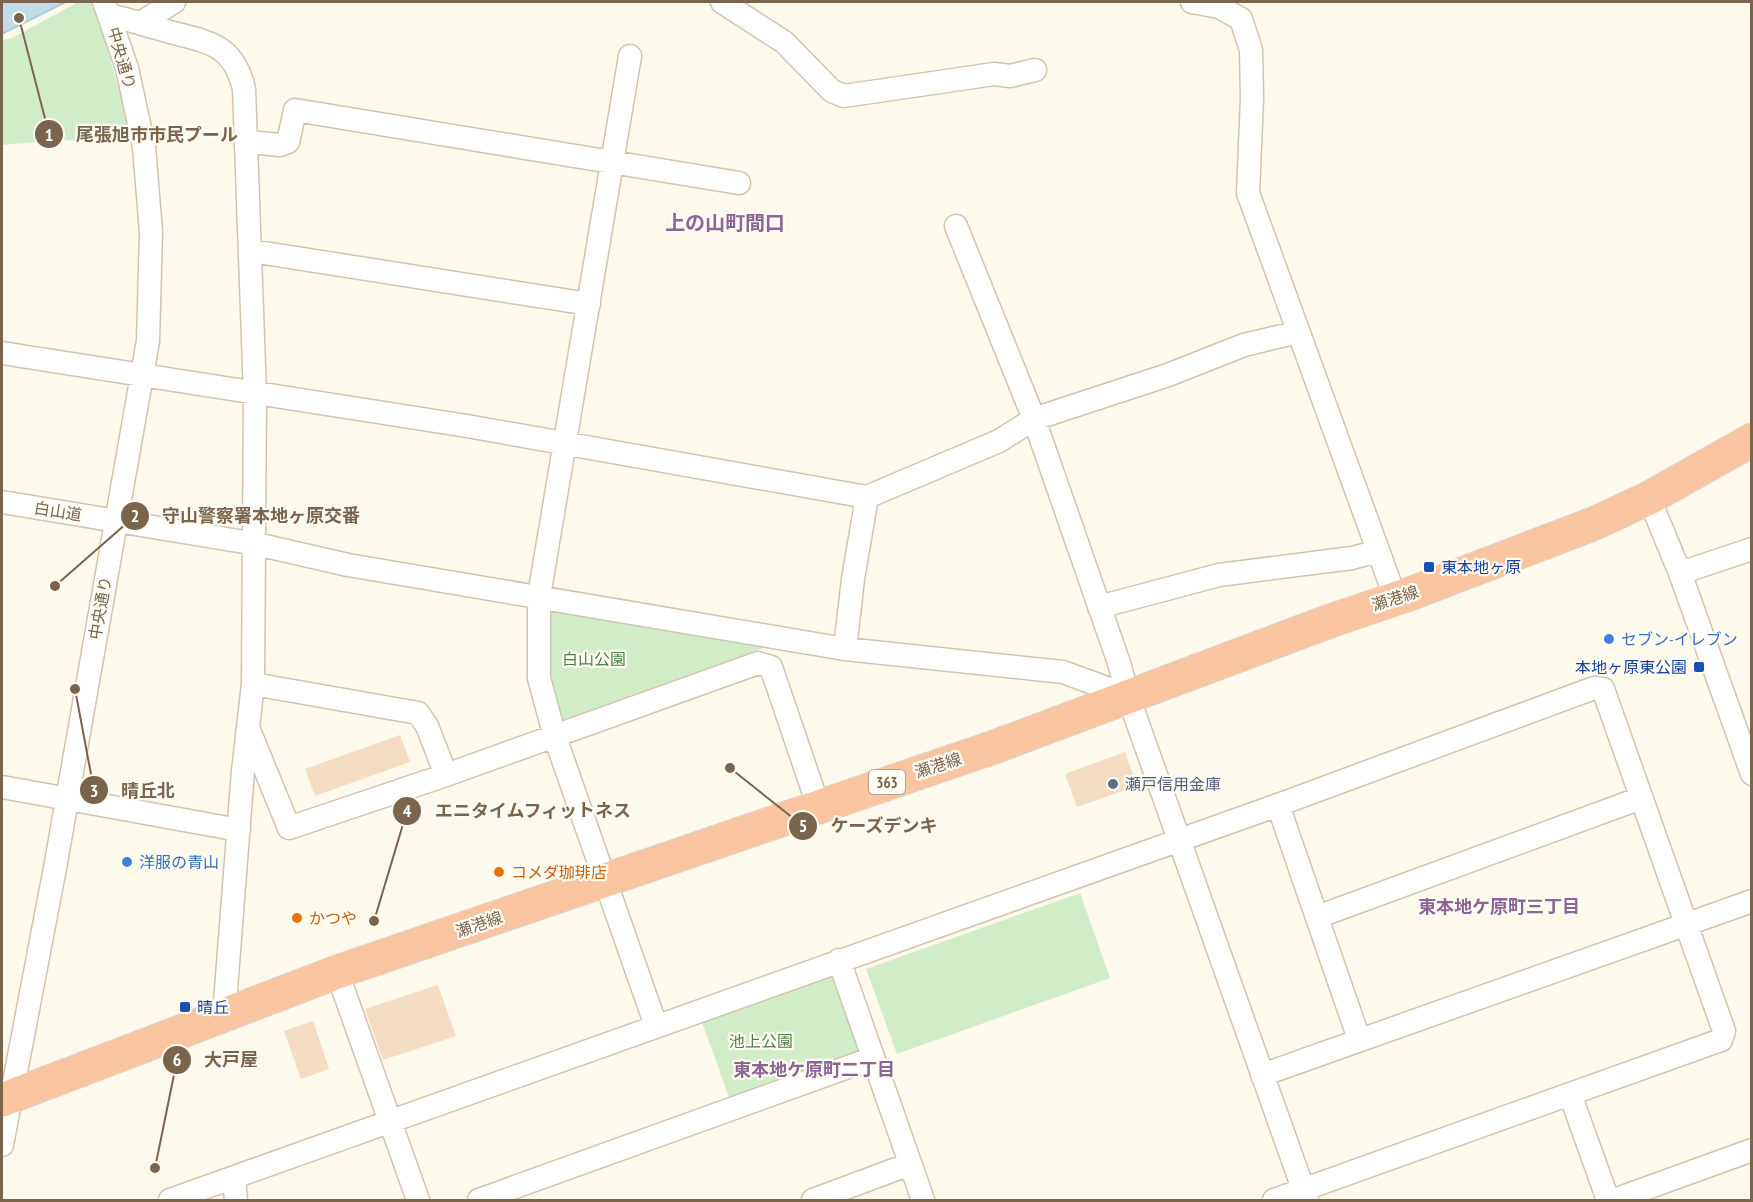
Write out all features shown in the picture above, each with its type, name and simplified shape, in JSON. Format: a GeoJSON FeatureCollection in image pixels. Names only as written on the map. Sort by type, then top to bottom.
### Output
{"type":"FeatureCollection","features":[{"type":"Feature","properties":{"kind":"highway","name":"瀬港線"},"geometry":{"type":"LineString","coordinates":[[4,1097],[337,972],[997,746],[1395,597],[1407,595],[1593,524],[1649,498],[1752,440]]}},
{"type":"Feature","properties":{"kind":"street"},"geometry":{"type":"LineString","coordinates":[[141,22],[174,2]]}},
{"type":"Feature","properties":{"kind":"street"},"geometry":{"type":"LineString","coordinates":[[722,2],[784,42],[832,91],[844,96],[994,74],[1010,76],[1035,70]]}},
{"type":"Feature","properties":{"kind":"street"},"geometry":{"type":"LineString","coordinates":[[1192,2],[1219,4],[1241,19],[1251,50],[1252,98],[1248,193],[1395,597]]}},
{"type":"Feature","properties":{"kind":"street"},"geometry":{"type":"LineString","coordinates":[[106,8],[163,30],[216,45],[240,70],[244,89],[248,142],[255,394],[253,427],[256,544],[253,684],[247,726],[224,1016]]}},
{"type":"Feature","properties":{"kind":"street","name":"中央通り"},"geometry":{"type":"LineString","coordinates":[[2,1144],[4,1097],[66,801],[142,376],[151,302],[151,232],[145,157],[127,68],[106,8]]}},
{"type":"Feature","properties":{"kind":"street"},"geometry":{"type":"LineString","coordinates":[[630,56],[539,596],[539,678],[555,737],[656,1026]]}},
{"type":"Feature","properties":{"kind":"street"},"geometry":{"type":"LineString","coordinates":[[248,142],[280,145],[288,142],[295,110],[739,183]]}},
{"type":"Feature","properties":{"kind":"street"},"geometry":{"type":"LineString","coordinates":[[956,226],[1034,419],[1119,663],[1128,696],[1305,1196]]}},
{"type":"Feature","properties":{"kind":"street"},"geometry":{"type":"LineString","coordinates":[[250,251],[589,304]]}},
{"type":"Feature","properties":{"kind":"street"},"geometry":{"type":"LineString","coordinates":[[2,353],[566,443],[867,497],[999,441],[1034,419],[1168,375],[1244,345],[1298,332]]}},
{"type":"Feature","properties":{"kind":"street"},"geometry":{"type":"LineString","coordinates":[[845,649],[853,579],[867,497]]}},
{"type":"Feature","properties":{"kind":"street"},"geometry":{"type":"LineString","coordinates":[[1649,498],[1680,573],[1752,774]]}},
{"type":"Feature","properties":{"kind":"street","name":"白山道"},"geometry":{"type":"LineString","coordinates":[[2,502],[256,544],[348,565],[845,649],[1063,672],[1128,696]]}},
{"type":"Feature","properties":{"kind":"street"},"geometry":{"type":"LineString","coordinates":[[1680,573],[1752,549]]}},
{"type":"Feature","properties":{"kind":"street"},"geometry":{"type":"LineString","coordinates":[[1099,607],[1219,575],[1352,558],[1378,551]]}},
{"type":"Feature","properties":{"kind":"street"},"geometry":{"type":"LineString","coordinates":[[247,726],[289,828],[446,776],[758,663],[771,668],[819,807]]}},
{"type":"Feature","properties":{"kind":"street"},"geometry":{"type":"LineString","coordinates":[[253,684],[418,713],[427,726],[446,776]]}},
{"type":"Feature","properties":{"kind":"street"},"geometry":{"type":"LineString","coordinates":[[170,1200],[235,1189],[390,1122],[1278,805],[1594,688],[1603,689],[1724,1031],[1721,1040],[1570,1094],[1305,1196],[1274,1200]]}},
{"type":"Feature","properties":{"kind":"street"},"geometry":{"type":"LineString","coordinates":[[2,787],[66,801],[239,830]]}},
{"type":"Feature","properties":{"kind":"street"},"geometry":{"type":"LineString","coordinates":[[1317,917],[1641,798]]}},
{"type":"Feature","properties":{"kind":"street"},"geometry":{"type":"LineString","coordinates":[[1278,805],[1359,1040]]}},
{"type":"Feature","properties":{"kind":"street"},"geometry":{"type":"LineString","coordinates":[[1262,1075],[1752,901]]}},
{"type":"Feature","properties":{"kind":"street"},"geometry":{"type":"LineString","coordinates":[[839,960],[923,1200]]}},
{"type":"Feature","properties":{"kind":"street"},"geometry":{"type":"LineString","coordinates":[[337,972],[418,1200]]}},
{"type":"Feature","properties":{"kind":"street"},"geometry":{"type":"LineString","coordinates":[[479,1200],[873,1058]]}},
{"type":"Feature","properties":{"kind":"street"},"geometry":{"type":"LineString","coordinates":[[1570,1094],[1608,1200]]}},
{"type":"Feature","properties":{"kind":"street"},"geometry":{"type":"LineString","coordinates":[[1614,1200],[1752,1150]]}},
{"type":"Feature","properties":{"kind":"street"},"geometry":{"type":"LineString","coordinates":[[813,1200],[910,1164]]}},
{"type":"Feature","properties":{"kind":"green space"},"geometry":{"type":"Polygon","coordinates":[[[78,2],[94,2],[134,143],[59,140],[2,145],[2,40],[12,38],[78,2]]]}},
{"type":"Feature","properties":{"kind":"green space","name":"白山公園"},"geometry":{"type":"Polygon","coordinates":[[[543,603],[772,645],[563,720],[547,677],[543,603]]]}},
{"type":"Feature","properties":{"kind":"green space"},"geometry":{"type":"Polygon","coordinates":[[[1080,893],[1110,978],[897,1054],[866,969],[1080,893]]]}},
{"type":"Feature","properties":{"kind":"green space","name":"池上公園"},"geometry":{"type":"Polygon","coordinates":[[[833,974],[859,1053],[729,1097],[700,1017],[833,974]]]}},
{"type":"Feature","properties":{"kind":"water"},"geometry":{"type":"Polygon","coordinates":[[[2,2],[66,2],[2,34],[2,2]]]}},
{"type":"Feature","properties":{"kind":"building"},"geometry":{"type":"Polygon","coordinates":[[[400,735],[410,762],[315,796],[305,769],[400,735]]]}},
{"type":"Feature","properties":{"kind":"building"},"geometry":{"type":"Polygon","coordinates":[[[1125,752],[1137,786],[1077,807],[1065,774],[1125,752]]]}},
{"type":"Feature","properties":{"kind":"building"},"geometry":{"type":"Polygon","coordinates":[[[438,985],[456,1036],[383,1060],[365,1009],[438,985]]]}},
{"type":"Feature","properties":{"kind":"building"},"geometry":{"type":"Polygon","coordinates":[[[313,1021],[329,1069],[301,1079],[284,1031],[313,1021]]]}},
{"type":"Feature","properties":{"kind":"place","name":"尾張旭市市民プール"},"geometry":{"type":"Point","coordinates":[19,18]}},
{"type":"Feature","properties":{"kind":"place","name":"東本地ヶ原"},"geometry":{"type":"Point","coordinates":[1429,567]}},
{"type":"Feature","properties":{"kind":"place","name":"守山警察署本地ヶ原交番"},"geometry":{"type":"Point","coordinates":[55,586]}},
{"type":"Feature","properties":{"kind":"place","name":"セブン-イレブン"},"geometry":{"type":"Point","coordinates":[1609,639]}},
{"type":"Feature","properties":{"kind":"place","name":"本地ヶ原東公園"},"geometry":{"type":"Point","coordinates":[1699,667]}},
{"type":"Feature","properties":{"kind":"place","name":"晴丘北"},"geometry":{"type":"Point","coordinates":[75,689]}},
{"type":"Feature","properties":{"kind":"place","name":"ケーズデンキ"},"geometry":{"type":"Point","coordinates":[730,768]}},
{"type":"Feature","properties":{"kind":"place","name":"瀬戸信用金庫"},"geometry":{"type":"Point","coordinates":[1113,784]}},
{"type":"Feature","properties":{"kind":"place","name":"洋服の青山"},"geometry":{"type":"Point","coordinates":[127,862]}},
{"type":"Feature","properties":{"kind":"place","name":"コメダ珈琲店"},"geometry":{"type":"Point","coordinates":[499,872]}},
{"type":"Feature","properties":{"kind":"place","name":"かつや"},"geometry":{"type":"Point","coordinates":[297,918]}},
{"type":"Feature","properties":{"kind":"place","name":"エニタイムフィットネス"},"geometry":{"type":"Point","coordinates":[374,921]}},
{"type":"Feature","properties":{"kind":"place","name":"晴丘"},"geometry":{"type":"Point","coordinates":[185,1007]}},
{"type":"Feature","properties":{"kind":"place","name":"大戸屋"},"geometry":{"type":"Point","coordinates":[155,1168]}},
{"type":"Feature","properties":{"kind":"district","name":"上の山町間口"},"geometry":{"type":"Point","coordinates":[725,223]}},
{"type":"Feature","properties":{"kind":"district","name":"東本地ケ原町三丁目"},"geometry":{"type":"Point","coordinates":[1499,906]}},
{"type":"Feature","properties":{"kind":"district","name":"東本地ケ原町二丁目"},"geometry":{"type":"Point","coordinates":[814,1069]}}]}
